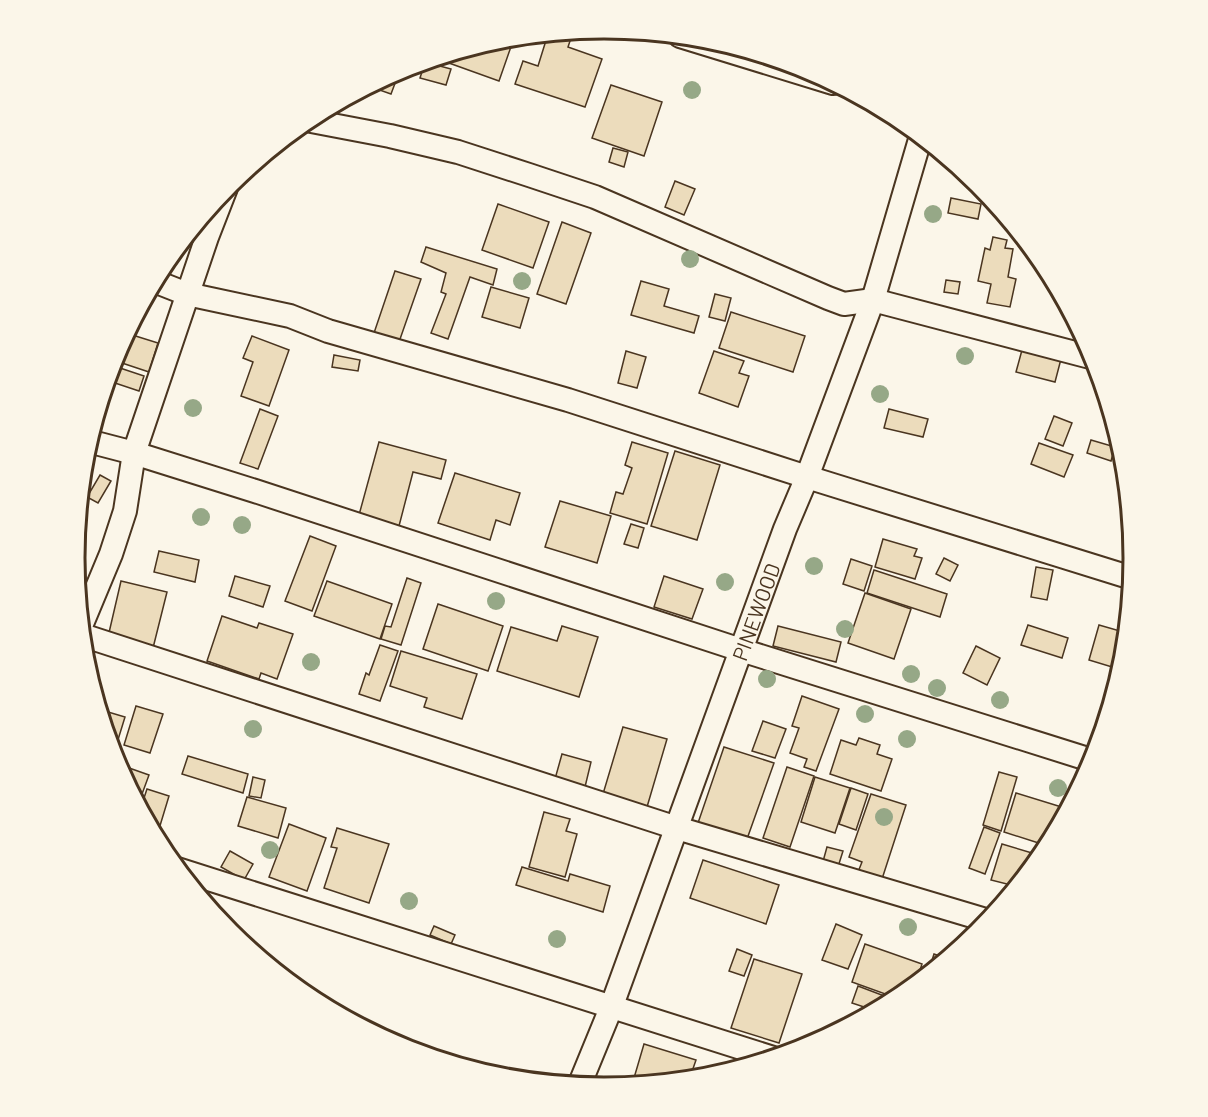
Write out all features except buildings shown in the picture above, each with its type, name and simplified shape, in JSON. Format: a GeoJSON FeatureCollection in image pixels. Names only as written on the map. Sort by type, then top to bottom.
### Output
{"type":"FeatureCollection","features":[{"type":"Feature","properties":{"kind":"street"},"geometry":{"type":"LineString","coordinates":[[322,123],[390,136],[468,155],[595,197],[844,304],[873,300],[1081,354]]}},
{"type":"Feature","properties":{"kind":"street","name":"PINEWOOD"},"geometry":{"type":"LineString","coordinates":[[583,1077],[611,1008],[785,529],[807,477],[873,300],[918,145]]}},
{"type":"Feature","properties":{"kind":"street"},"geometry":{"type":"LineString","coordinates":[[88,610],[111,554],[125,511],[134,453],[217,211]]}},
{"type":"Feature","properties":{"kind":"street"},"geometry":{"type":"LineString","coordinates":[[163,285],[187,294],[291,316],[328,331],[568,400],[1123,575]]}},
{"type":"Feature","properties":{"kind":"street"},"geometry":{"type":"LineString","coordinates":[[97,443],[134,453],[741,650],[1084,758]]}},
{"type":"Feature","properties":{"kind":"street"},"geometry":{"type":"LineString","coordinates":[[91,638],[677,828],[979,918]]}},
{"type":"Feature","properties":{"kind":"street"},"geometry":{"type":"LineString","coordinates":[[191,873],[759,1054]]}}]}
